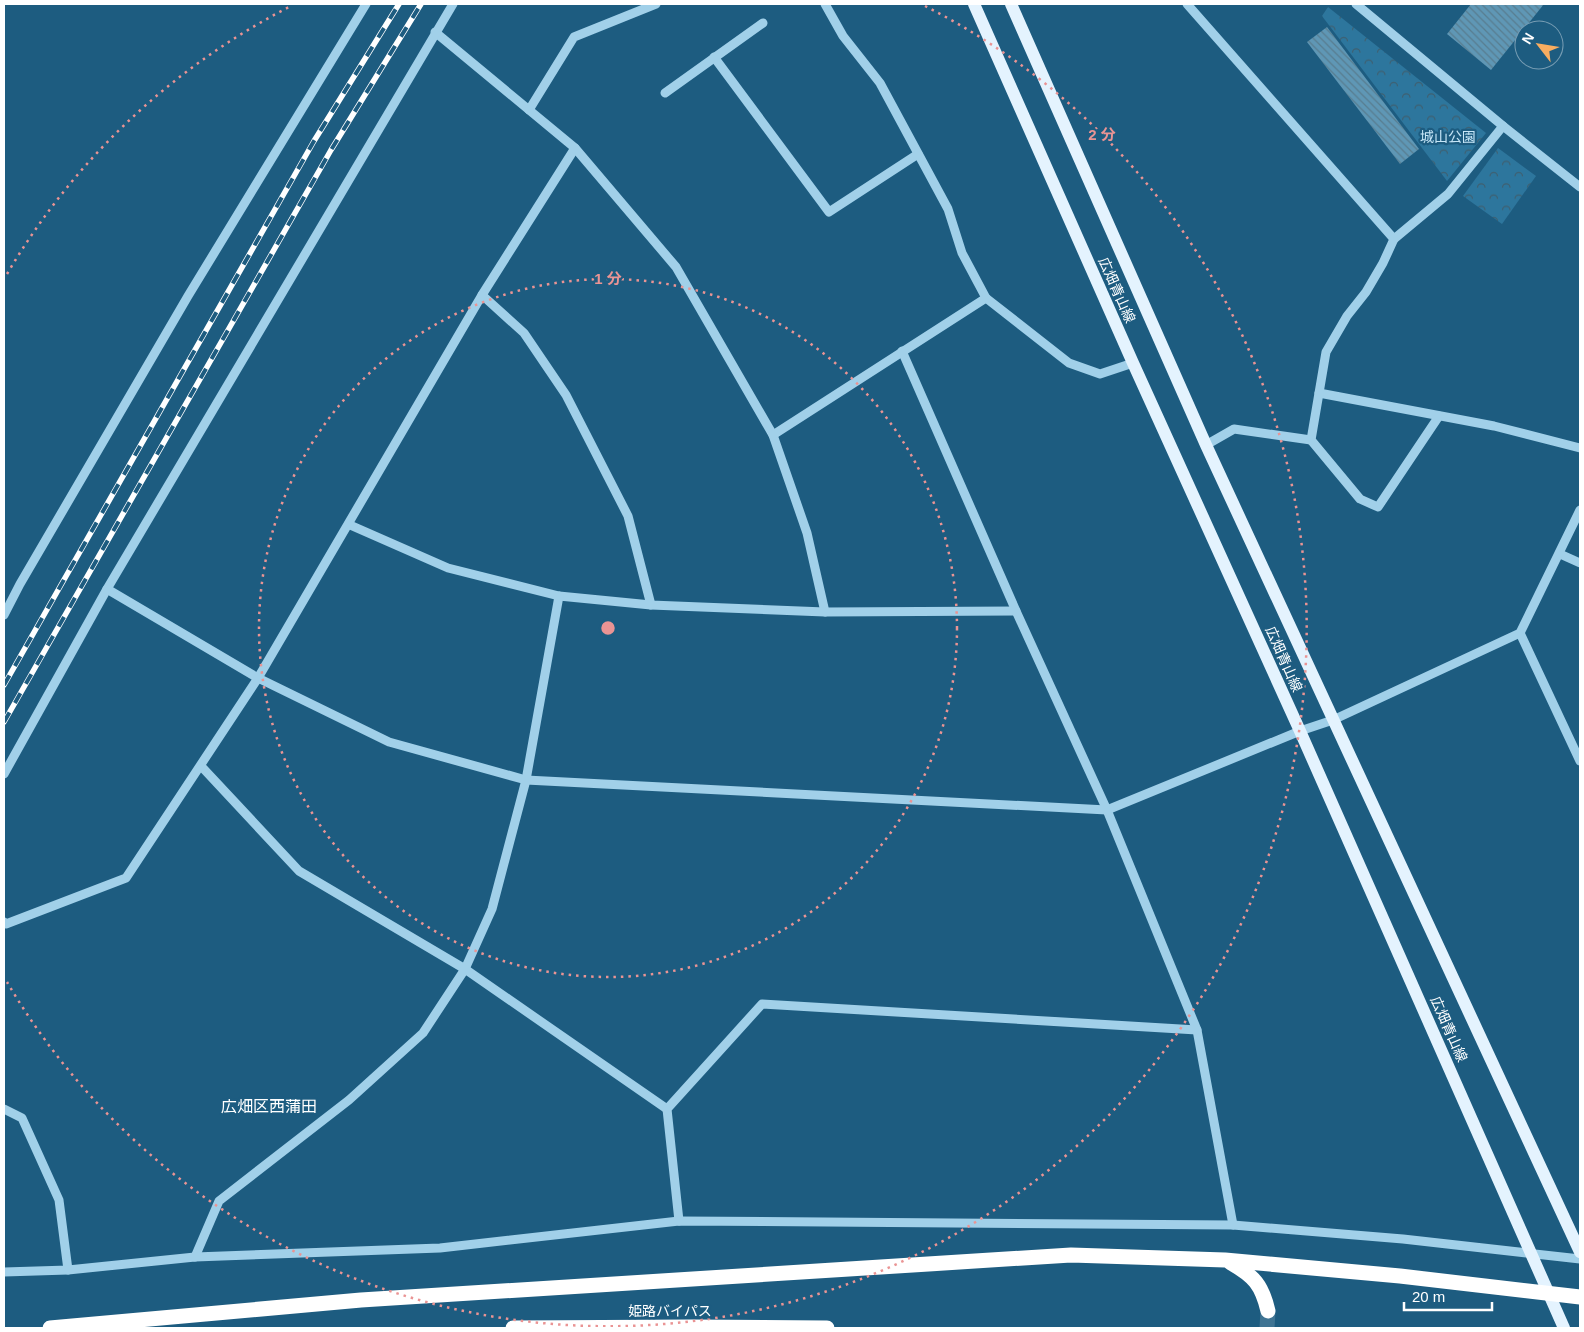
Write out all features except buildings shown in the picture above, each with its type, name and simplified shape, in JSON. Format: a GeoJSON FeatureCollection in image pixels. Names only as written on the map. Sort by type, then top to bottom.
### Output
{"type":"FeatureCollection","features":[{"type":"Feature","properties":{"kind":"highway"},"geometry":{"type":"LineString","coordinates":[[50,1328],[361,1300],[1071,1255],[1225,1260],[1548,1292],[1580,1297]]}},
{"type":"Feature","properties":{"kind":"highway"},"geometry":{"type":"LineString","coordinates":[[1225,1260],[1245,1271],[1258,1282],[1265,1297],[1268,1310]]}},
{"type":"Feature","properties":{"kind":"highway","name":"姫路バイパス"},"geometry":{"type":"LineString","coordinates":[[513,1328],[827,1328]]}},
{"type":"Feature","properties":{"kind":"main road","name":"広畑青山線"},"geometry":{"type":"LineString","coordinates":[[974,4],[1133,363],[1300,731],[1564,1328]]}},
{"type":"Feature","properties":{"kind":"main road","name":"広畑青山線"},"geometry":{"type":"LineString","coordinates":[[1011,4],[1206,445],[1580,1252]]}},
{"type":"Feature","properties":{"kind":"street"},"geometry":{"type":"LineString","coordinates":[[4,615],[20,584],[184,305],[366,4]]}},
{"type":"Feature","properties":{"kind":"street"},"geometry":{"type":"LineString","coordinates":[[4,774],[107,589],[452,4]]}},
{"type":"Feature","properties":{"kind":"street"},"geometry":{"type":"LineString","coordinates":[[529,110],[574,37],[656,4]]}},
{"type":"Feature","properties":{"kind":"street"},"geometry":{"type":"LineString","coordinates":[[825,4],[843,36],[880,83],[948,209],[962,254],[986,298],[1069,363],[1100,374],[1133,363]]}},
{"type":"Feature","properties":{"kind":"street"},"geometry":{"type":"LineString","coordinates":[[1187,4],[1394,239]]}},
{"type":"Feature","properties":{"kind":"street"},"geometry":{"type":"LineString","coordinates":[[1356,4],[1580,187]]}},
{"type":"Feature","properties":{"kind":"street"},"geometry":{"type":"LineString","coordinates":[[664,93],[763,23]]}},
{"type":"Feature","properties":{"kind":"street"},"geometry":{"type":"LineString","coordinates":[[435,32],[575,148],[676,267],[772,435],[807,533],[825,612]]}},
{"type":"Feature","properties":{"kind":"street"},"geometry":{"type":"LineString","coordinates":[[714,57],[829,212],[918,154]]}},
{"type":"Feature","properties":{"kind":"street"},"geometry":{"type":"LineString","coordinates":[[1310,440],[1326,352],[1347,316],[1366,292],[1379,271],[1394,239],[1448,194],[1503,126]]}},
{"type":"Feature","properties":{"kind":"street"},"geometry":{"type":"LineString","coordinates":[[4,922],[6,924],[126,878],[258,678],[350,525],[482,295],[575,148]]}},
{"type":"Feature","properties":{"kind":"street"},"geometry":{"type":"LineString","coordinates":[[482,295],[524,333],[566,395],[628,516],[651,605]]}},
{"type":"Feature","properties":{"kind":"street"},"geometry":{"type":"LineString","coordinates":[[772,435],[986,298]]}},
{"type":"Feature","properties":{"kind":"street"},"geometry":{"type":"LineString","coordinates":[[902,351],[1016,611],[1107,810],[1197,1030],[1233,1225]]}},
{"type":"Feature","properties":{"kind":"street"},"geometry":{"type":"LineString","coordinates":[[1319,393],[1494,426],[1580,448]]}},
{"type":"Feature","properties":{"kind":"street"},"geometry":{"type":"LineString","coordinates":[[1206,445],[1234,429],[1310,440],[1360,499],[1378,507],[1439,416]]}},
{"type":"Feature","properties":{"kind":"street"},"geometry":{"type":"LineString","coordinates":[[107,589],[258,678],[389,742],[526,780],[1107,810],[1300,731],[1332,720],[1520,633],[1580,510]]}},
{"type":"Feature","properties":{"kind":"street"},"geometry":{"type":"LineString","coordinates":[[350,525],[448,568],[560,596],[651,605],[825,612],[1016,611]]}},
{"type":"Feature","properties":{"kind":"street"},"geometry":{"type":"LineString","coordinates":[[1560,554],[1580,562]]}},
{"type":"Feature","properties":{"kind":"street"},"geometry":{"type":"LineString","coordinates":[[195,1257],[220,1201],[349,1100],[423,1033],[465,969],[492,909],[526,780],[560,596]]}},
{"type":"Feature","properties":{"kind":"street"},"geometry":{"type":"LineString","coordinates":[[1520,633],[1580,761]]}},
{"type":"Feature","properties":{"kind":"street"},"geometry":{"type":"LineString","coordinates":[[200,766],[299,870],[465,969],[667,1109]]}},
{"type":"Feature","properties":{"kind":"street"},"geometry":{"type":"LineString","coordinates":[[679,1221],[667,1109],[762,1004],[1197,1030]]}},
{"type":"Feature","properties":{"kind":"street"},"geometry":{"type":"LineString","coordinates":[[4,1109],[22,1118],[59,1200],[68,1270]]}},
{"type":"Feature","properties":{"kind":"street"},"geometry":{"type":"LineString","coordinates":[[4,1272],[68,1270],[195,1257],[440,1248],[679,1221],[1233,1225],[1403,1239],[1580,1259]]}},
{"type":"Feature","properties":{"kind":"green space","name":"城山公園"},"geometry":{"type":"Polygon","coordinates":[[[1328,7],[1486,133],[1447,181],[1322,16],[1328,7]]]}},
{"type":"Feature","properties":{"kind":"green space","name":"城山公園"},"geometry":{"type":"Polygon","coordinates":[[[1498,148],[1536,176],[1502,224],[1463,196],[1498,148]]]}},
{"type":"Feature","properties":{"kind":"tunnel"},"geometry":{"type":"LineString","coordinates":[[1267,1328],[1268,1311]]}},
{"type":"Feature","properties":{"kind":"railway"},"geometry":{"type":"LineString","coordinates":[[4,685],[314,141],[399,4]]}},
{"type":"Feature","properties":{"kind":"railway"},"geometry":{"type":"LineString","coordinates":[[4,722],[331,150],[421,4]]}},
{"type":"Feature","properties":{"kind":"district","name":"広畑区西蒲田"},"geometry":{"type":"Point","coordinates":[269,1106]}}]}
